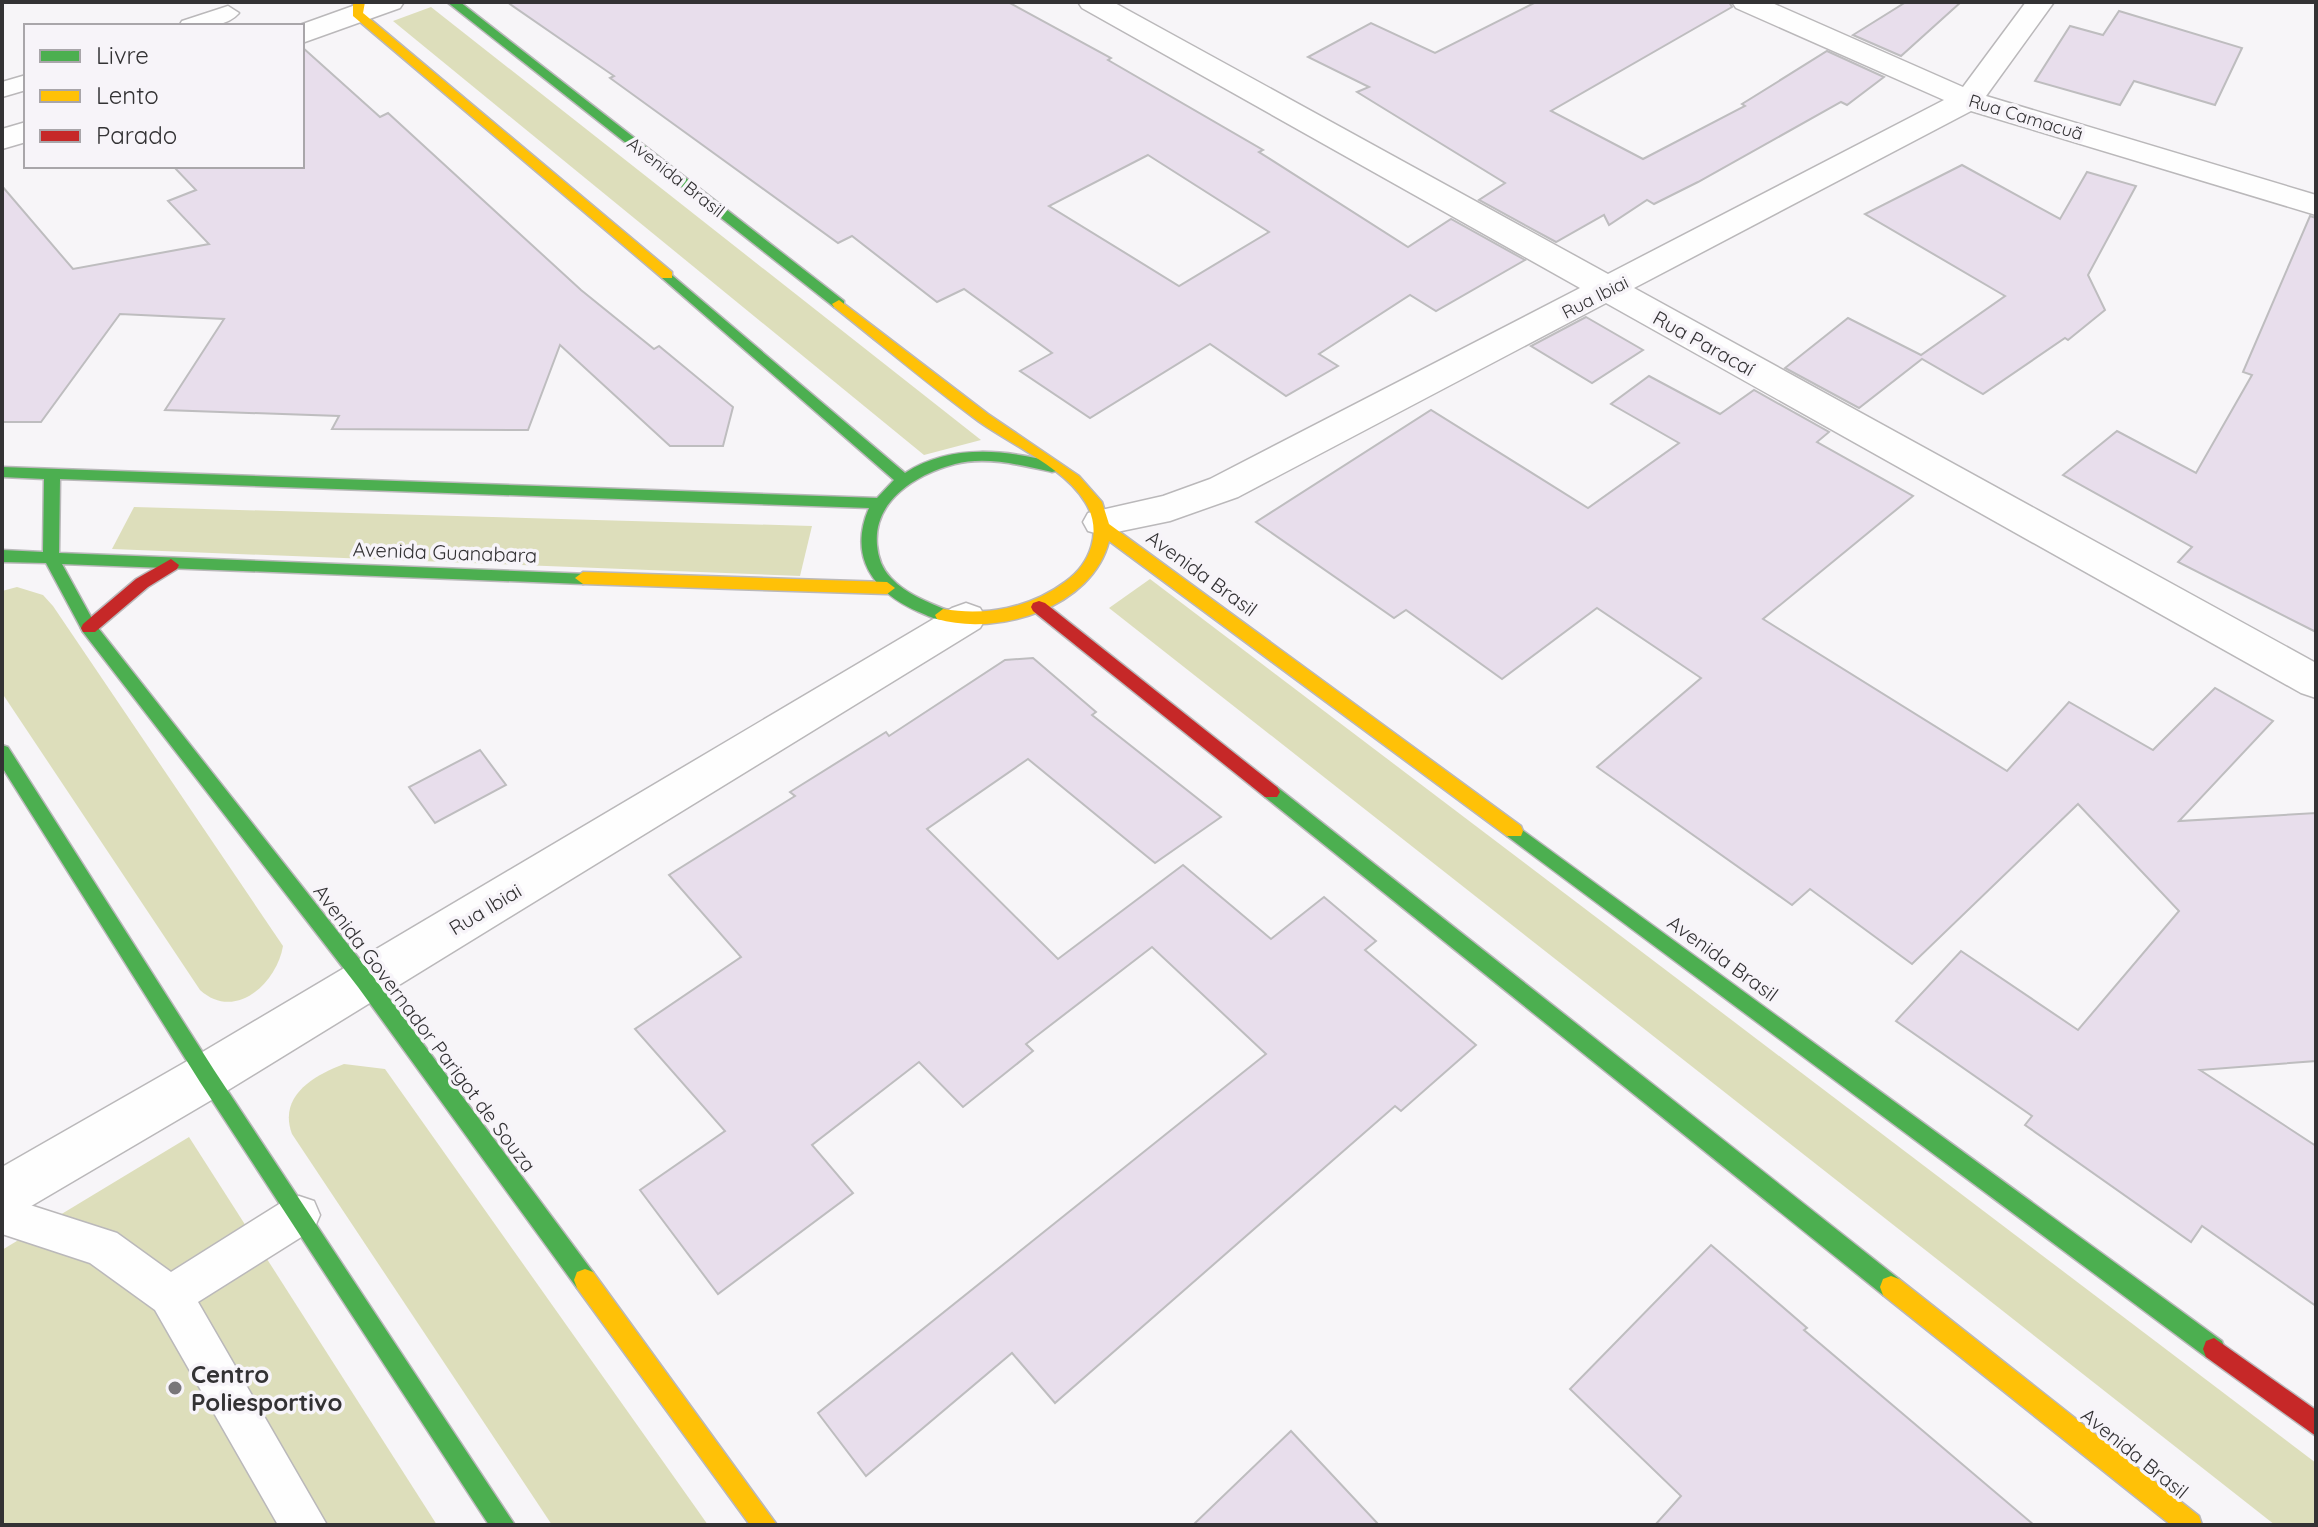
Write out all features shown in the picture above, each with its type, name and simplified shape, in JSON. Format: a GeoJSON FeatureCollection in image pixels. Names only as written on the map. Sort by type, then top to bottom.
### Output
{"type":"FeatureCollection","features":[{"type":"Feature","properties":{"kind":"main road","name":"Avenida Brasil"},"geometry":{"type":"LineString","coordinates":[[453,2],[1052,467]]}},
{"type":"Feature","properties":{"kind":"main road"},"geometry":{"type":"LineString","coordinates":[[358,8],[904,480]]}},
{"type":"Feature","properties":{"kind":"main road"},"geometry":{"type":"LineString","coordinates":[[1003,456],[1052,467],[1076,481],[1093,500],[1103,525],[1097,558],[1074,586],[1039,607],[1003,617],[966,618],[921,609],[887,588],[869,562],[866,532],[879,503],[904,480],[950,460],[1003,456]]}},
{"type":"Feature","properties":{"kind":"main road"},"geometry":{"type":"LineString","coordinates":[[2,472],[879,503]]}},
{"type":"Feature","properties":{"kind":"main road"},"geometry":{"type":"LineString","coordinates":[[51,558],[52,474]]}},
{"type":"Feature","properties":{"kind":"main road","name":"Avenida Brasil"},"geometry":{"type":"LineString","coordinates":[[1103,525],[2316,1424]]}},
{"type":"Feature","properties":{"kind":"main road","name":"Avenida Guanabara"},"geometry":{"type":"LineString","coordinates":[[2,556],[171,565],[887,588]]}},
{"type":"Feature","properties":{"kind":"main road","name":"Avenida Governador Parigot de Souza"},"geometry":{"type":"LineString","coordinates":[[51,558],[89,628],[365,981],[765,1525]]}},
{"type":"Feature","properties":{"kind":"main road"},"geometry":{"type":"LineString","coordinates":[[89,628],[142,583],[171,565]]}},
{"type":"Feature","properties":{"kind":"main road","name":"Avenida Brasil"},"geometry":{"type":"LineString","coordinates":[[1039,607],[2190,1525]]}},
{"type":"Feature","properties":{"kind":"main road"},"geometry":{"type":"LineString","coordinates":[[2,752],[207,1076],[503,1525]]}},
{"type":"Feature","properties":{"kind":"street"},"geometry":{"type":"LineString","coordinates":[[304,33],[358,8],[390,2]]}},
{"type":"Feature","properties":{"kind":"street","name":"Rua Paracaí"},"geometry":{"type":"LineString","coordinates":[[1092,2],[2316,682]]}},
{"type":"Feature","properties":{"kind":"street","name":"Rua Camacuã"},"geometry":{"type":"LineString","coordinates":[[1746,2],[1968,100],[2316,205]]}},
{"type":"Feature","properties":{"kind":"street","name":"Rua Ibiai"},"geometry":{"type":"LineString","coordinates":[[1103,525],[1170,508],[1224,488],[1609,290],[1968,100],[2040,2]]}},
{"type":"Feature","properties":{"kind":"street"},"geometry":{"type":"LineString","coordinates":[[2,140],[24,132]]}},
{"type":"Feature","properties":{"kind":"street","name":"Rua Ibiai"},"geometry":{"type":"LineString","coordinates":[[2,1195],[207,1076],[966,618]]}},
{"type":"Feature","properties":{"kind":"lane"},"geometry":{"type":"LineString","coordinates":[[196,24],[228,13]]}},
{"type":"Feature","properties":{"kind":"lane"},"geometry":{"type":"LineString","coordinates":[[2,90],[24,83]]}},
{"type":"Feature","properties":{"kind":"lane"},"geometry":{"type":"LineString","coordinates":[[2,1215],[102,1247],[170,1296],[304,1525]]}},
{"type":"Feature","properties":{"kind":"lane"},"geometry":{"type":"LineString","coordinates":[[170,1296],[299,1215]]}},
{"type":"Feature","properties":{"kind":"green space"},"geometry":{"type":"Polygon","coordinates":[[[431,7],[981,440],[924,455],[393,21],[431,7]]]}},
{"type":"Feature","properties":{"kind":"green space"},"geometry":{"type":"Polygon","coordinates":[[[134,507],[812,526],[800,576],[112,549],[134,507]]]}},
{"type":"Feature","properties":{"kind":"green space"},"geometry":{"type":"Polygon","coordinates":[[[1150,579],[2316,1463],[2316,1525],[2275,1525],[1109,608],[1150,579]]]}},
{"type":"Feature","properties":{"kind":"green space"},"geometry":{"type":"Polygon","coordinates":[[[17,587],[43,595],[53,606],[283,946],[272,973],[252,994],[227,1002],[213,999],[200,990],[2,693],[2,591],[17,587]]]}},
{"type":"Feature","properties":{"kind":"green space"},"geometry":{"type":"Polygon","coordinates":[[[344,1064],[385,1069],[708,1525],[552,1525],[292,1134],[289,1121],[294,1098],[310,1081],[344,1064]]]}},
{"type":"Feature","properties":{"kind":"green space","name":"Centro Poliesportivo"},"geometry":{"type":"Polygon","coordinates":[[[189,1137],[437,1525],[2,1525],[2,1250],[189,1137]]]}},
{"type":"Feature","properties":{"kind":"building"},"geometry":{"type":"Polygon","coordinates":[[[507,2],[1008,2],[1111,58],[1108,60],[1263,150],[1259,152],[1408,247],[1451,219],[1525,260],[1436,311],[1410,295],[1319,354],[1338,366],[1286,396],[1210,344],[1090,418],[1020,371],[1052,353],[964,289],[937,302],[852,236],[838,243],[610,78],[614,76],[507,2]],[[1148,155],[1049,206],[1179,286],[1269,232],[1148,155]]]}},
{"type":"Feature","properties":{"kind":"building"},"geometry":{"type":"Polygon","coordinates":[[[1536,2],[1729,2],[1732,7],[1551,111],[1643,159],[1745,106],[1742,104],[1827,51],[1884,77],[1847,105],[1841,102],[1698,182],[1654,204],[1647,200],[1609,225],[1604,215],[1556,242],[1479,200],[1505,183],[1357,92],[1369,87],[1308,57],[1371,23],[1435,53],[1536,2]]]}},
{"type":"Feature","properties":{"kind":"building"},"geometry":{"type":"Polygon","coordinates":[[[1906,2],[1961,2],[1901,56],[1853,35],[1906,2]]]}},
{"type":"Feature","properties":{"kind":"building"},"geometry":{"type":"Polygon","coordinates":[[[2119,11],[2242,48],[2215,105],[2134,81],[2120,105],[2035,81],[2070,26],[2103,35],[2119,11]]]}},
{"type":"Feature","properties":{"kind":"building"},"geometry":{"type":"Polygon","coordinates":[[[304,49],[380,117],[388,113],[581,290],[654,349],[659,346],[733,407],[723,446],[670,446],[560,345],[528,430],[332,429],[339,416],[165,410],[224,319],[120,314],[41,422],[2,422],[2,186],[73,269],[209,244],[168,201],[196,190],[175,168],[304,168],[304,49]]]}},
{"type":"Feature","properties":{"kind":"building"},"geometry":{"type":"Polygon","coordinates":[[[1962,165],[2060,219],[2087,172],[2136,186],[2088,275],[2105,310],[2068,340],[2065,338],[1983,394],[1922,359],[1859,408],[1785,368],[1848,318],[1921,355],[2005,296],[1865,214],[1962,165]]]}},
{"type":"Feature","properties":{"kind":"building"},"geometry":{"type":"Polygon","coordinates":[[[2310,216],[2316,218],[2316,632],[2178,562],[2192,547],[2063,475],[2117,431],[2196,473],[2252,375],[2243,372],[2310,216]]]}},
{"type":"Feature","properties":{"kind":"building"},"geometry":{"type":"Polygon","coordinates":[[[1586,317],[1643,350],[1592,383],[1531,346],[1586,317]]]}},
{"type":"Feature","properties":{"kind":"building"},"geometry":{"type":"Polygon","coordinates":[[[1649,376],[1720,414],[1754,390],[1829,432],[1817,442],[1913,496],[1763,619],[2007,771],[2069,702],[2153,750],[2215,688],[2273,721],[2179,821],[2316,813],[2316,1061],[2200,1070],[2316,1146],[2316,1306],[2202,1226],[2191,1242],[2025,1125],[2032,1116],[1896,1021],[1961,951],[2078,1030],[2179,911],[2078,804],[1912,964],[1810,889],[1792,905],[1597,767],[1701,678],[1597,608],[1502,679],[1406,610],[1394,618],[1256,522],[1431,410],[1588,508],[1679,443],[1611,404],[1649,376]]]}},
{"type":"Feature","properties":{"kind":"building"},"geometry":{"type":"Polygon","coordinates":[[[1033,658],[1096,712],[1092,715],[1221,817],[1155,863],[1028,759],[927,829],[1058,959],[1183,865],[1271,939],[1324,897],[1376,941],[1365,950],[1476,1045],[1401,1111],[1395,1106],[1055,1403],[1012,1353],[866,1476],[818,1413],[1266,1054],[1152,947],[1026,1044],[1033,1051],[963,1107],[919,1062],[812,1145],[853,1193],[718,1294],[640,1190],[725,1131],[635,1029],[741,957],[669,875],[795,796],[790,792],[886,732],[889,736],[1005,660],[1033,658]]]}},
{"type":"Feature","properties":{"kind":"building"},"geometry":{"type":"Polygon","coordinates":[[[480,750],[506,785],[435,823],[409,787],[480,750]]]}},
{"type":"Feature","properties":{"kind":"building"},"geometry":{"type":"Polygon","coordinates":[[[1711,1245],[1807,1328],[1804,1330],[2034,1525],[1655,1525],[1681,1496],[1570,1389],[1711,1245]]]}},
{"type":"Feature","properties":{"kind":"building"},"geometry":{"type":"Polygon","coordinates":[[[1291,1431],[1379,1525],[1193,1525],[1291,1431]]]}},
{"type":"Feature","properties":{"kind":"traffic: fast"},"geometry":{"type":"LineString","coordinates":[[453,2],[839,304]]}},
{"type":"Feature","properties":{"kind":"traffic: fast"},"geometry":{"type":"LineString","coordinates":[[667,275],[904,480]]}},
{"type":"Feature","properties":{"kind":"traffic: fast"},"geometry":{"type":"LineString","coordinates":[[943,615],[907,600],[883,580],[870,557],[868,533],[876,510],[893,488],[919,471],[954,459],[991,457],[1052,467]]}},
{"type":"Feature","properties":{"kind":"traffic: fast"},"geometry":{"type":"LineString","coordinates":[[2,472],[879,503]]}},
{"type":"Feature","properties":{"kind":"traffic: fast"},"geometry":{"type":"LineString","coordinates":[[52,474],[51,558],[89,628],[365,981],[585,1280]]}},
{"type":"Feature","properties":{"kind":"traffic: fast"},"geometry":{"type":"LineString","coordinates":[[2,556],[583,578]]}},
{"type":"Feature","properties":{"kind":"traffic: fast"},"geometry":{"type":"LineString","coordinates":[[2,752],[207,1076],[503,1525]]}},
{"type":"Feature","properties":{"kind":"traffic: fast"},"geometry":{"type":"LineString","coordinates":[[1271,792],[1891,1287]]}},
{"type":"Feature","properties":{"kind":"traffic: fast"},"geometry":{"type":"LineString","coordinates":[[1514,831],[2214,1349]]}},
{"type":"Feature","properties":{"kind":"traffic: slow"},"geometry":{"type":"LineString","coordinates":[[359,2],[357,14],[667,275]]}},
{"type":"Feature","properties":{"kind":"traffic: slow"},"geometry":{"type":"LineString","coordinates":[[839,304],[965,403],[1074,479],[1094,502],[1099,515],[1102,527],[1098,552],[1086,573],[1066,590],[1038,604],[1007,614],[975,618],[943,615]]}},
{"type":"Feature","properties":{"kind":"traffic: slow"},"geometry":{"type":"LineString","coordinates":[[1103,528],[1514,831]]}},
{"type":"Feature","properties":{"kind":"traffic: slow"},"geometry":{"type":"LineString","coordinates":[[583,578],[887,588]]}},
{"type":"Feature","properties":{"kind":"traffic: slow"},"geometry":{"type":"LineString","coordinates":[[585,1280],[765,1525]]}},
{"type":"Feature","properties":{"kind":"traffic: slow"},"geometry":{"type":"LineString","coordinates":[[1891,1287],[2190,1525]]}},
{"type":"Feature","properties":{"kind":"traffic: jam"},"geometry":{"type":"LineString","coordinates":[[89,628],[142,583],[171,565]]}},
{"type":"Feature","properties":{"kind":"traffic: jam"},"geometry":{"type":"LineString","coordinates":[[1039,607],[1271,792]]}},
{"type":"Feature","properties":{"kind":"traffic: jam"},"geometry":{"type":"LineString","coordinates":[[2214,1349],[2316,1424]]}},
{"type":"Feature","properties":{"kind":"place","name":"Centro Poliesportivo"},"geometry":{"type":"Point","coordinates":[175,1388]}}]}
